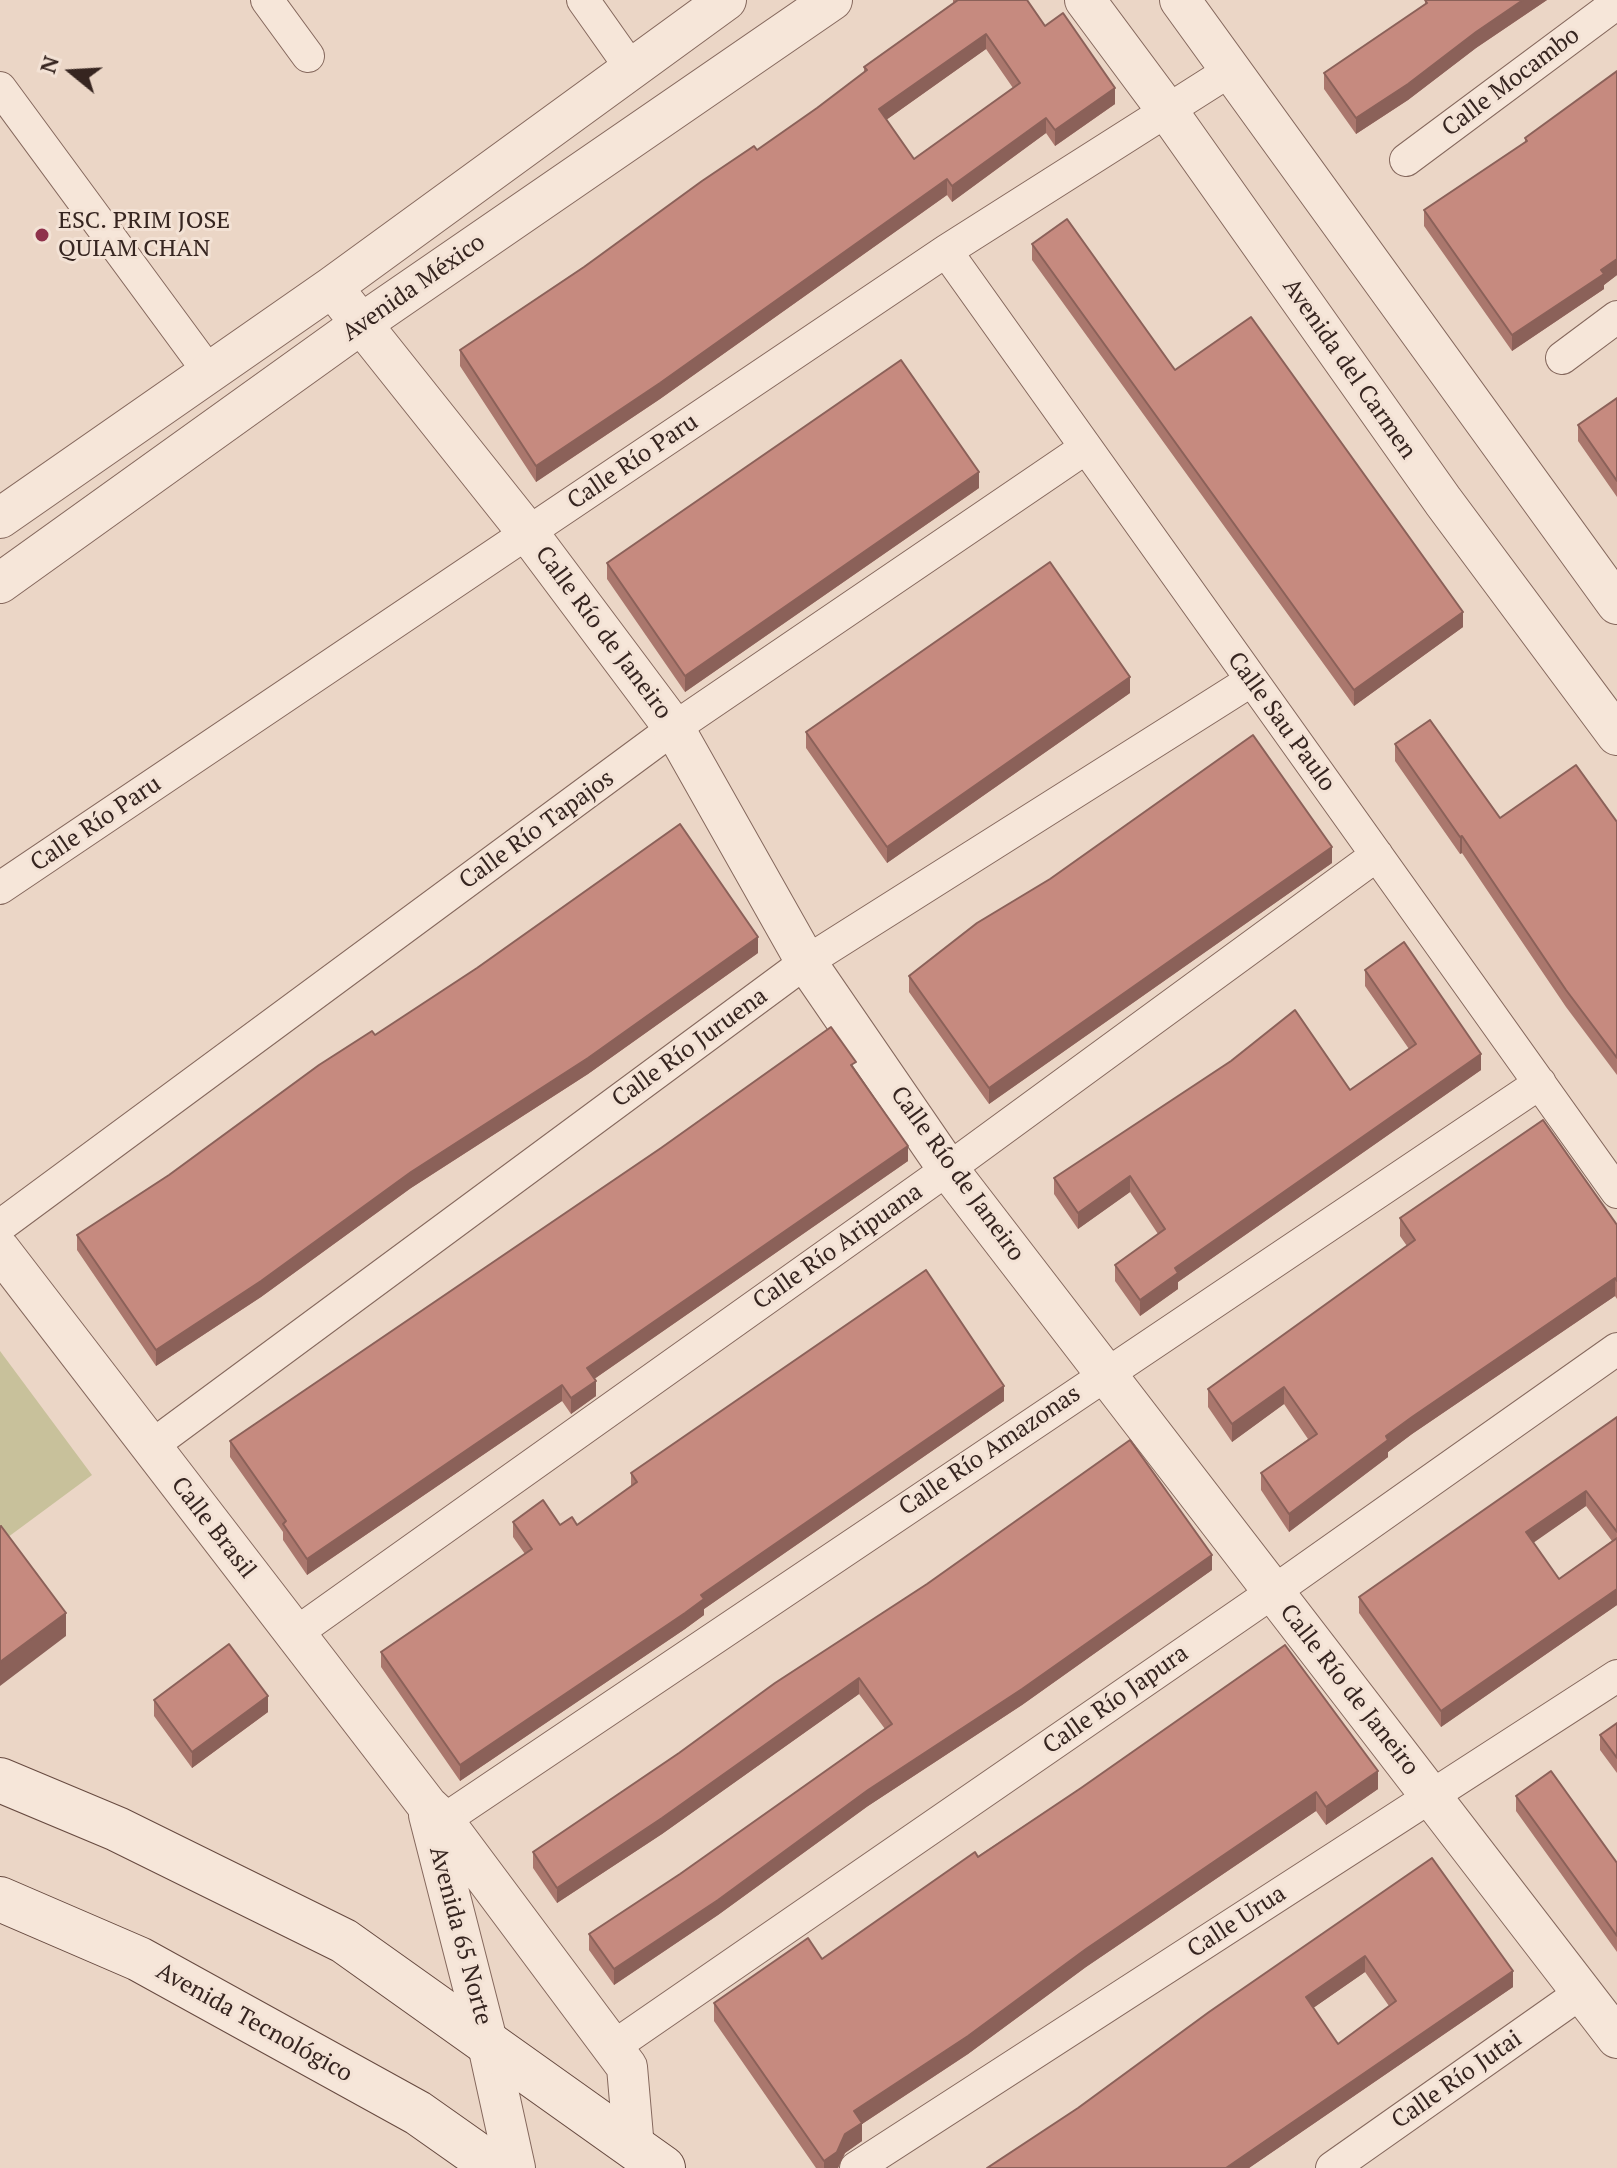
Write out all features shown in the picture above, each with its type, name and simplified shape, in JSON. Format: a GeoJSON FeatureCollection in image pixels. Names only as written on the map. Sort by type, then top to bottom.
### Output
{"type":"FeatureCollection","features":[{"type":"Feature","properties":{"kind":"main road"},"geometry":{"type":"LineString","coordinates":[[0,1780],[117,1829],[344,1941],[488,2045]]}},
{"type":"Feature","properties":{"kind":"main road","name":"Avenida Tecnológico"},"geometry":{"type":"LineString","coordinates":[[0,1899],[139,1959],[418,2113],[496,2168]]}},
{"type":"Feature","properties":{"kind":"main road","name":"Avenida 65 Norte"},"geometry":{"type":"LineString","coordinates":[[488,2045],[649,2158]]}},
{"type":"Feature","properties":{"kind":"street"},"geometry":{"type":"LineString","coordinates":[[267,0],[308,56]]}},
{"type":"Feature","properties":{"kind":"street"},"geometry":{"type":"LineString","coordinates":[[583,0],[631,68]]}},
{"type":"Feature","properties":{"kind":"street","name":"Avenida México"},"geometry":{"type":"LineString","coordinates":[[0,518],[332,287],[726,0]]}},
{"type":"Feature","properties":{"kind":"street","name":"Avenida México"},"geometry":{"type":"LineString","coordinates":[[0,583],[361,324],[832,0]]}},
{"type":"Feature","properties":{"kind":"street","name":"Avenida del Carmen"},"geometry":{"type":"LineString","coordinates":[[1085,0],[1166,109],[1443,501],[1617,735]]}},
{"type":"Feature","properties":{"kind":"street"},"geometry":{"type":"LineString","coordinates":[[1180,0],[1617,604]]}},
{"type":"Feature","properties":{"kind":"street","name":"Calle Mocambo"},"geometry":{"type":"LineString","coordinates":[[1406,160],[1617,3]]}},
{"type":"Feature","properties":{"kind":"street","name":"Calle Río Paru"},"geometry":{"type":"LineString","coordinates":[[0,888],[946,251],[1231,70]]}},
{"type":"Feature","properties":{"kind":"street"},"geometry":{"type":"LineString","coordinates":[[0,88],[209,372]]}},
{"type":"Feature","properties":{"kind":"street","name":"Calle Sau Paulo"},"geometry":{"type":"LineString","coordinates":[[946,251],[1084,449],[1617,1192]]}},
{"type":"Feature","properties":{"kind":"street","name":"Calle Río de Janeiro"},"geometry":{"type":"LineString","coordinates":[[332,287],[528,533],[674,728],[806,962],[948,1169],[1108,1372],[1273,1592],[1617,2038]]}},
{"type":"Feature","properties":{"kind":"street"},"geometry":{"type":"LineString","coordinates":[[1562,358],[1617,317]]}},
{"type":"Feature","properties":{"kind":"street","name":"Calle Río Tapajos"},"geometry":{"type":"LineString","coordinates":[[0,1226],[674,728],[1084,449]]}},
{"type":"Feature","properties":{"kind":"street","name":"Calle Río Juruena"},"geometry":{"type":"LineString","coordinates":[[150,1447],[806,962],[1252,680]]}},
{"type":"Feature","properties":{"kind":"street","name":"Calle Río Aripuana"},"geometry":{"type":"LineString","coordinates":[[296,1633],[948,1169],[1377,855]]}},
{"type":"Feature","properties":{"kind":"street","name":"Calle Río Amazonas"},"geometry":{"type":"LineString","coordinates":[[433,1817],[1540,1083]]}},
{"type":"Feature","properties":{"kind":"street","name":"Calle Brasil"},"geometry":{"type":"LineString","coordinates":[[0,1250],[296,1633],[433,1817],[613,2047],[627,2067],[649,2158]]}},
{"type":"Feature","properties":{"kind":"street","name":"Calle Río Japura"},"geometry":{"type":"LineString","coordinates":[[613,2047],[1273,1592],[1617,1349]]}},
{"type":"Feature","properties":{"kind":"street","name":"Calle Urua"},"geometry":{"type":"LineString","coordinates":[[856,2168],[1617,1676]]}},
{"type":"Feature","properties":{"kind":"street","name":"Avenida 65 Norte"},"geometry":{"type":"LineString","coordinates":[[433,1817],[515,2168]]}},
{"type":"Feature","properties":{"kind":"street","name":"Calle Río Jutai"},"geometry":{"type":"LineString","coordinates":[[1332,2168],[1582,1992]]}},
{"type":"Feature","properties":{"kind":"shaded area"},"geometry":{"type":"Polygon","coordinates":[[[0,1351],[92,1475],[0,1543],[0,1351]]]}},
{"type":"Feature","properties":{"kind":"building"},"geometry":{"type":"Polygon","coordinates":[[[958,0],[1027,0],[1045,26],[1063,13],[1115,88],[1055,130],[1046,118],[952,186],[947,179],[660,383],[536,466],[460,350],[584,267],[702,181],[754,146],[757,150],[817,108],[867,70],[864,67],[958,0]],[[986,34],[879,109],[914,159],[1020,83],[986,34]]]}},
{"type":"Feature","properties":{"kind":"building"},"geometry":{"type":"Polygon","coordinates":[[[1425,0],[1523,0],[1356,118],[1324,73],[1427,3],[1425,0]]]}},
{"type":"Feature","properties":{"kind":"building"},"geometry":{"type":"Polygon","coordinates":[[[1617,71],[1617,259],[1601,270],[1604,274],[1512,335],[1424,210],[1527,141],[1525,138],[1617,71]]]}},
{"type":"Feature","properties":{"kind":"building"},"geometry":{"type":"Polygon","coordinates":[[[1067,219],[1175,370],[1251,317],[1463,612],[1354,690],[1032,244],[1067,219]]]}},
{"type":"Feature","properties":{"kind":"building"},"geometry":{"type":"Polygon","coordinates":[[[901,360],[979,472],[685,676],[607,563],[901,360]]]}},
{"type":"Feature","properties":{"kind":"building"},"geometry":{"type":"Polygon","coordinates":[[[1617,398],[1617,481],[1578,425],[1617,398]]]}},
{"type":"Feature","properties":{"kind":"building"},"geometry":{"type":"Polygon","coordinates":[[[1050,562],[1130,677],[887,847],[806,732],[1050,562]]]}},
{"type":"Feature","properties":{"kind":"building"},"geometry":{"type":"Polygon","coordinates":[[[1430,720],[1500,818],[1576,765],[1617,822],[1617,1058],[1395,744],[1430,720]]]}},
{"type":"Feature","properties":{"kind":"building"},"geometry":{"type":"Polygon","coordinates":[[[1253,735],[1332,847],[989,1088],[909,976],[977,923],[1050,879],[1253,735]]]}},
{"type":"Feature","properties":{"kind":"building"},"geometry":{"type":"Polygon","coordinates":[[[680,824],[758,937],[588,1058],[411,1172],[261,1281],[156,1350],[77,1235],[169,1175],[319,1065],[372,1031],[375,1035],[477,968],[680,824]]]}},
{"type":"Feature","properties":{"kind":"building"},"geometry":{"type":"Polygon","coordinates":[[[1404,942],[1481,1054],[1175,1268],[1178,1273],[1140,1300],[1115,1265],[1165,1229],[1130,1176],[1078,1213],[1054,1178],[1231,1061],[1295,1010],[1350,1090],[1416,1044],[1365,970],[1404,942]]]}},
{"type":"Feature","properties":{"kind":"building"},"geometry":{"type":"Polygon","coordinates":[[[831,1027],[856,1062],[851,1065],[908,1146],[587,1368],[596,1381],[571,1398],[562,1385],[307,1559],[283,1524],[286,1521],[230,1441],[661,1148],[831,1027]]]}},
{"type":"Feature","properties":{"kind":"building"},"geometry":{"type":"Polygon","coordinates":[[[1543,1120],[1617,1225],[1617,1281],[1615,1278],[1412,1417],[1386,1436],[1388,1440],[1289,1514],[1261,1473],[1317,1434],[1284,1387],[1232,1424],[1208,1389],[1415,1240],[1400,1218],[1543,1120]]]}},
{"type":"Feature","properties":{"kind":"building"},"geometry":{"type":"Polygon","coordinates":[[[926,1270],[1004,1386],[701,1595],[704,1599],[685,1613],[460,1765],[381,1652],[532,1549],[513,1522],[543,1500],[560,1525],[572,1517],[577,1525],[637,1482],[631,1473],[926,1270]]]}},
{"type":"Feature","properties":{"kind":"building"},"geometry":{"type":"Polygon","coordinates":[[[1617,1417],[1617,1532],[1586,1491],[1526,1532],[1559,1579],[1617,1538],[1617,1589],[1441,1711],[1359,1597],[1617,1417]]]}},
{"type":"Feature","properties":{"kind":"building"},"geometry":{"type":"Polygon","coordinates":[[[1130,1440],[1212,1555],[1022,1689],[868,1790],[718,1900],[614,1969],[589,1934],[680,1874],[892,1724],[859,1678],[662,1818],[557,1888],[533,1852],[679,1753],[775,1683],[927,1584],[1130,1440]]]}},
{"type":"Feature","properties":{"kind":"building"},"geometry":{"type":"Polygon","coordinates":[[[0,1527],[66,1613],[0,1662],[0,1527]]]}},
{"type":"Feature","properties":{"kind":"building"},"geometry":{"type":"Polygon","coordinates":[[[229,1644],[268,1696],[192,1752],[154,1700],[229,1644]]]}},
{"type":"Feature","properties":{"kind":"building"},"geometry":{"type":"Polygon","coordinates":[[[1285,1645],[1378,1771],[1326,1807],[1316,1792],[1086,1949],[968,2036],[854,2111],[862,2123],[845,2134],[837,2152],[824,2161],[714,2003],[808,1938],[822,1959],[975,1852],[978,1857],[1081,1788],[1285,1645]]]}},
{"type":"Feature","properties":{"kind":"building"},"geometry":{"type":"Polygon","coordinates":[[[1617,1723],[1617,1758],[1600,1735],[1617,1723]]]}},
{"type":"Feature","properties":{"kind":"building"},"geometry":{"type":"Polygon","coordinates":[[[1551,1771],[1617,1863],[1617,1936],[1516,1796],[1551,1771]]]}},
{"type":"Feature","properties":{"kind":"building"},"geometry":{"type":"Polygon","coordinates":[[[1432,1858],[1513,1971],[1226,2168],[987,2168],[1078,2108],[1209,2012],[1432,1858]],[[1365,1956],[1306,1997],[1338,2044],[1396,2001],[1365,1956]]]}},
{"type":"Feature","properties":{"kind":"place","name":"ESC. PRIM JOSE QUIAM CHAN"},"geometry":{"type":"Point","coordinates":[42,235]}}]}
